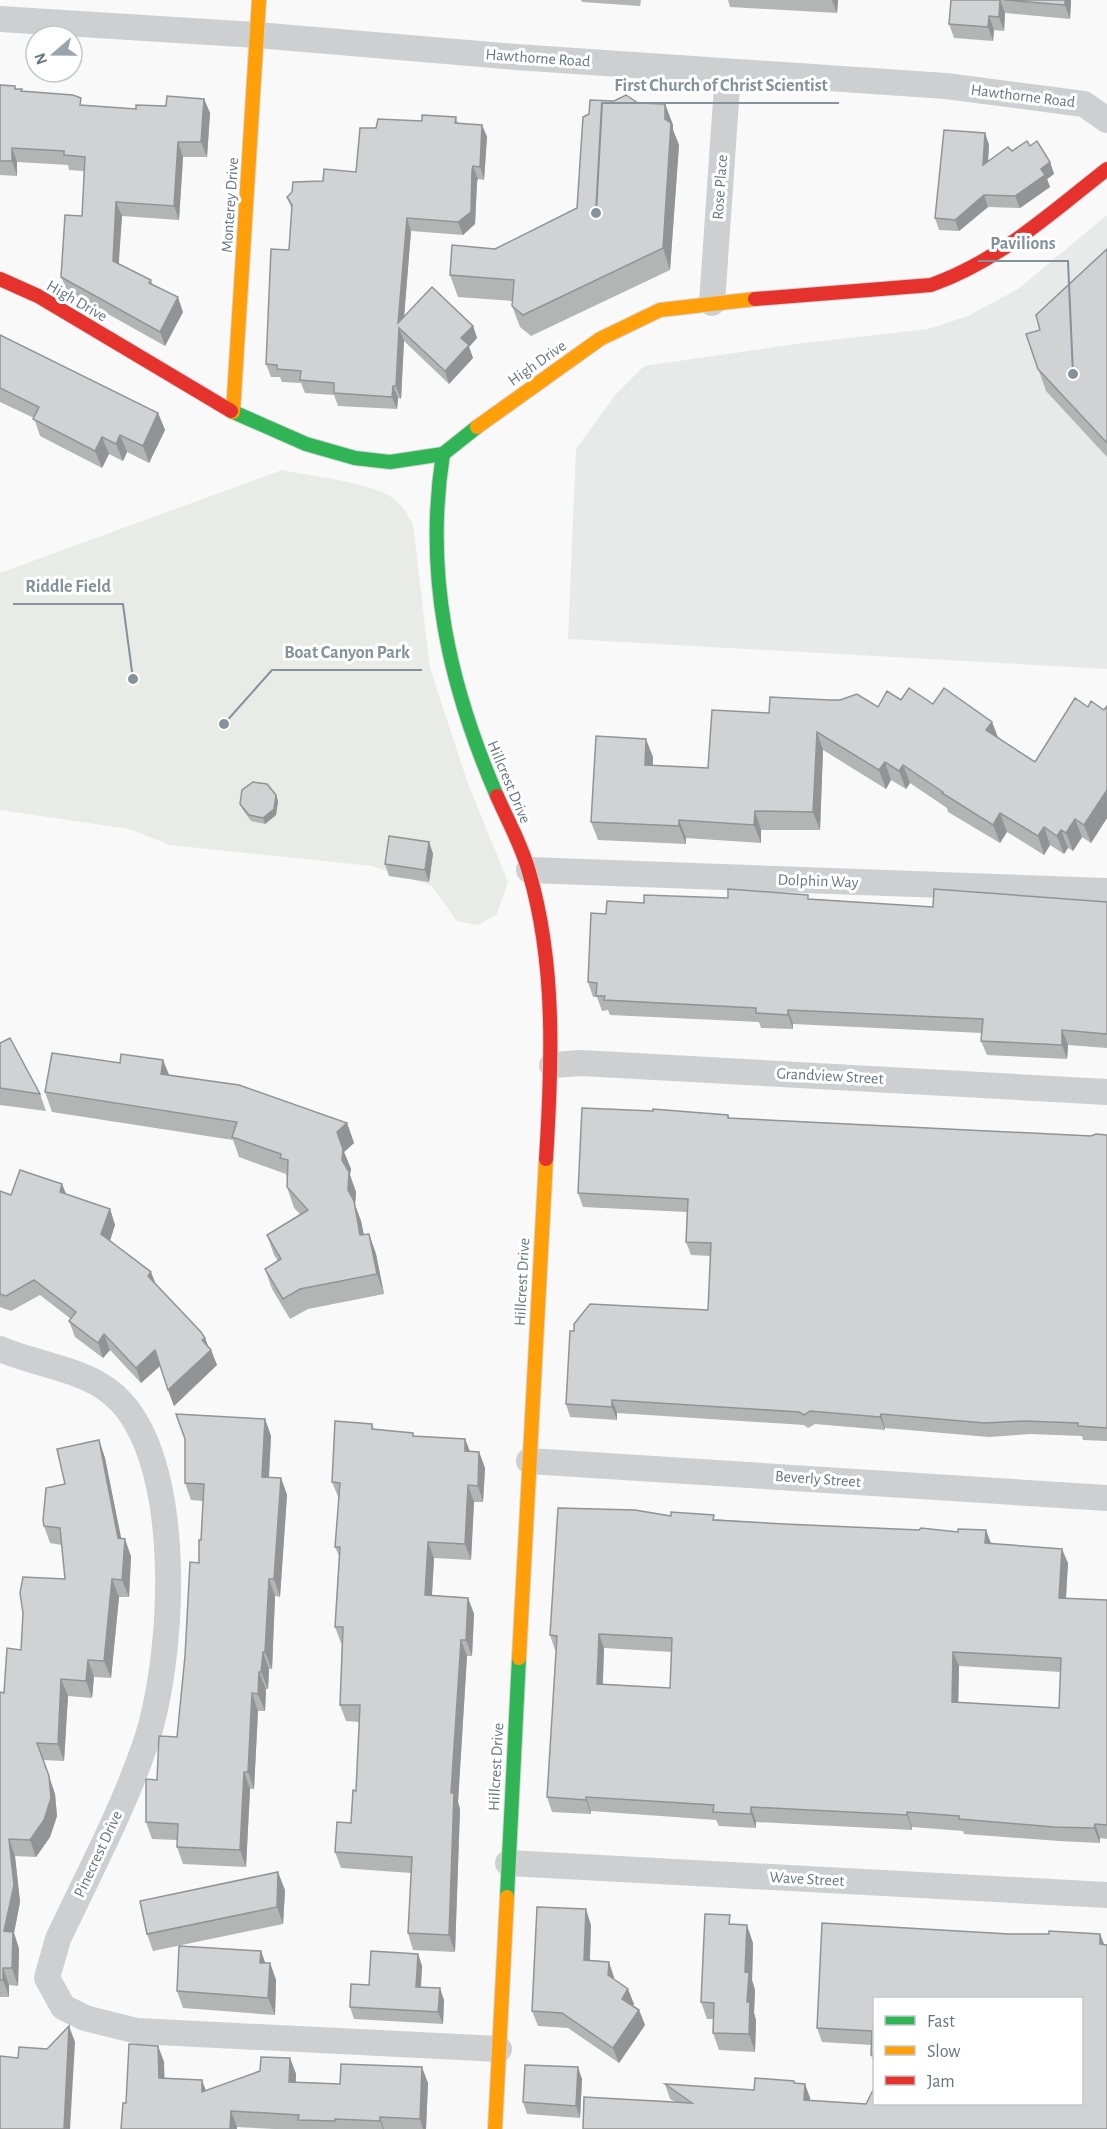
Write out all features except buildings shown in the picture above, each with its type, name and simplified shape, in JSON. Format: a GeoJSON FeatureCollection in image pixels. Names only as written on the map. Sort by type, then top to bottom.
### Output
{"type":"FeatureCollection","features":[{"type":"Feature","properties":{"kind":"street","name":"Monterey Drive"},"geometry":{"type":"LineString","coordinates":[[233,412],[259,0]]}},
{"type":"Feature","properties":{"kind":"street","name":"Hawthorne Road"},"geometry":{"type":"LineString","coordinates":[[0,20],[257,35],[728,72],[946,86],[1084,104],[1107,120]]}},
{"type":"Feature","properties":{"kind":"street","name":"Rose Place"},"geometry":{"type":"LineString","coordinates":[[712,303],[728,72]]}},
{"type":"Feature","properties":{"kind":"street","name":"High Drive"},"geometry":{"type":"LineString","coordinates":[[0,279],[38,296],[233,412],[306,444],[355,458],[390,462],[443,454],[512,400],[600,339],[626,324],[660,310],[712,303],[931,285],[956,278],[987,261],[1107,169]]}},
{"type":"Feature","properties":{"kind":"street","name":"Hillcrest Drive"},"geometry":{"type":"LineString","coordinates":[[443,454],[437,492],[437,566],[445,637],[455,683],[478,755],[529,870],[543,930],[552,1065],[495,2129]]}},
{"type":"Feature","properties":{"kind":"street","name":"Dolphin Way"},"geometry":{"type":"LineString","coordinates":[[529,870],[1107,891]]}},
{"type":"Feature","properties":{"kind":"street","name":"Grandview Street"},"geometry":{"type":"LineString","coordinates":[[552,1065],[581,1063],[1107,1092]]}},
{"type":"Feature","properties":{"kind":"street","name":"Pinecrest Drive"},"geometry":{"type":"LineString","coordinates":[[0,1349],[90,1378],[122,1403],[136,1421],[153,1462],[162,1491],[166,1525],[162,1677],[156,1711],[129,1789],[58,1939],[52,1957],[47,1978],[63,2007],[85,2018],[137,2031],[499,2049]]}},
{"type":"Feature","properties":{"kind":"street","name":"Beverly Street"},"geometry":{"type":"LineString","coordinates":[[529,1461],[1107,1498]]}},
{"type":"Feature","properties":{"kind":"street","name":"Wave Street"},"geometry":{"type":"LineString","coordinates":[[508,1863],[1107,1895]]}},
{"type":"Feature","properties":{"kind":"shaded area"},"geometry":{"type":"Polygon","coordinates":[[[1107,215],[1107,669],[568,639],[576,449],[616,394],[644,366],[796,344],[928,329],[968,316],[1018,289],[1107,215]]]}},
{"type":"Feature","properties":{"kind":"shaded area"},"geometry":{"type":"Polygon","coordinates":[[[282,470],[357,484],[385,493],[400,505],[413,525],[430,668],[467,781],[508,882],[497,914],[478,925],[457,921],[432,886],[372,866],[170,845],[129,829],[0,810],[0,573],[282,470]]]}},
{"type":"Feature","properties":{"kind":"traffic: fast"},"geometry":{"type":"LineString","coordinates":[[231,411],[306,444],[355,458],[390,462],[443,454],[477,427]]}},
{"type":"Feature","properties":{"kind":"traffic: fast"},"geometry":{"type":"LineString","coordinates":[[443,454],[438,499],[437,543],[439,586],[445,629],[466,713],[497,796]]}},
{"type":"Feature","properties":{"kind":"traffic: fast"},"geometry":{"type":"LineString","coordinates":[[507,1897],[519,1658]]}},
{"type":"Feature","properties":{"kind":"traffic: slow"},"geometry":{"type":"LineString","coordinates":[[233,412],[259,0]]}},
{"type":"Feature","properties":{"kind":"traffic: slow"},"geometry":{"type":"LineString","coordinates":[[477,427],[600,339],[660,310],[755,299]]}},
{"type":"Feature","properties":{"kind":"traffic: slow"},"geometry":{"type":"LineString","coordinates":[[519,1658],[546,1159]]}},
{"type":"Feature","properties":{"kind":"traffic: slow"},"geometry":{"type":"LineString","coordinates":[[495,2129],[507,1897]]}},
{"type":"Feature","properties":{"kind":"traffic: jam"},"geometry":{"type":"LineString","coordinates":[[755,299],[931,285],[956,275],[1002,249],[1045,219],[1107,169]]}},
{"type":"Feature","properties":{"kind":"traffic: jam"},"geometry":{"type":"LineString","coordinates":[[0,279],[38,296],[231,411]]}},
{"type":"Feature","properties":{"kind":"traffic: jam"},"geometry":{"type":"LineString","coordinates":[[497,796],[526,862],[538,907],[544,942],[550,1014],[550,1087],[546,1159]]}},
{"type":"Feature","properties":{"kind":"place","name":"First Church of Christ Scientist"},"geometry":{"type":"Point","coordinates":[596,213]}},
{"type":"Feature","properties":{"kind":"place","name":"Pavilions"},"geometry":{"type":"Point","coordinates":[1073,374]}},
{"type":"Feature","properties":{"kind":"place","name":"Riddle Field"},"geometry":{"type":"Point","coordinates":[133,679]}},
{"type":"Feature","properties":{"kind":"place","name":"Boat Canyon Park"},"geometry":{"type":"Point","coordinates":[224,724]}}]}
